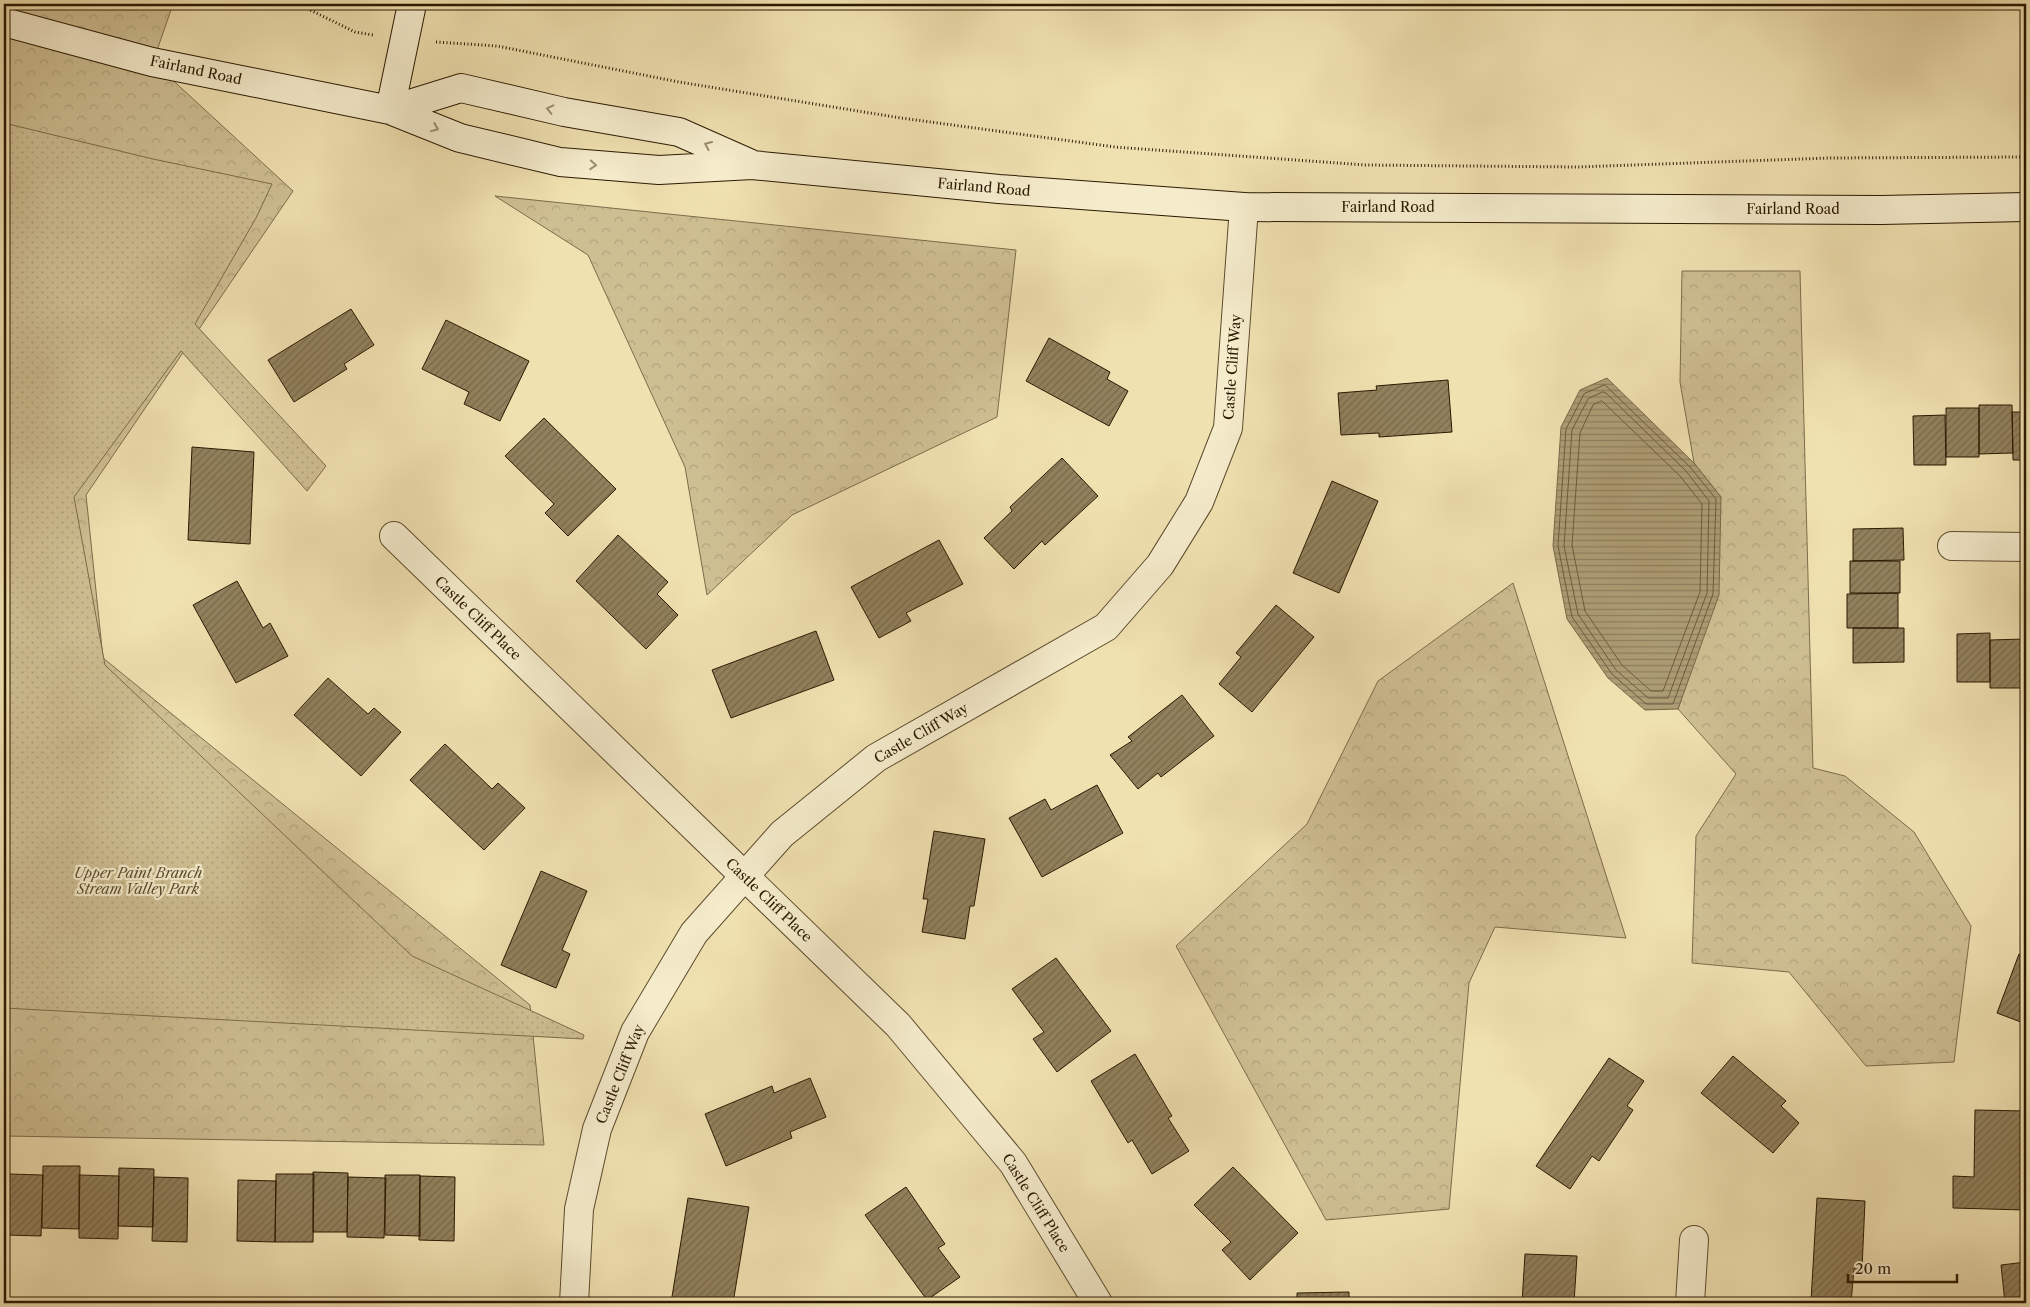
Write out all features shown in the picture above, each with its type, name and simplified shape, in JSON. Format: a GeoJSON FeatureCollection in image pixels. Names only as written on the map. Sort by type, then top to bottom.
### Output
{"type":"FeatureCollection","features":[{"type":"Feature","properties":{"kind":"street"},"geometry":{"type":"LineString","coordinates":[[390,110],[412,4]]}},
{"type":"Feature","properties":{"kind":"street","name":"Fairland Road"},"geometry":{"type":"LineString","coordinates":[[4,22],[152,62],[390,110],[460,138],[560,162],[659,170],[752,165],[1000,189],[1244,207],[1881,210],[2026,207]]}},
{"type":"Feature","properties":{"kind":"street","name":"Fairland Road"},"geometry":{"type":"LineString","coordinates":[[390,110],[461,88],[564,112],[679,132],[752,165]]}},
{"type":"Feature","properties":{"kind":"street","name":"Castle Cliff Way"},"geometry":{"type":"LineString","coordinates":[[574,1303],[579,1210],[597,1129],[635,1032],[694,933],[782,834],[876,758],[1106,627],[1160,565],[1199,502],[1228,428],[1244,207]]}},
{"type":"Feature","properties":{"kind":"street","name":"Castle Cliff Place"},"geometry":{"type":"LineString","coordinates":[[394,536],[898,1025],[1013,1163],[1098,1303]]}},
{"type":"Feature","properties":{"kind":"street"},"geometry":{"type":"LineString","coordinates":[[1952,546],[2026,547]]}},
{"type":"Feature","properties":{"kind":"street"},"geometry":{"type":"LineString","coordinates":[[1690,1303],[1694,1240]]}},
{"type":"Feature","properties":{"kind":"path"},"geometry":{"type":"LineString","coordinates":[[452,43],[497,46],[679,82],[892,117],[1115,147],[1384,165],[1576,166],[1830,158],[2026,157]]}},
{"type":"Feature","properties":{"kind":"green space","name":"Upper Paint Branch Stream Valley Park"},"geometry":{"type":"Polygon","coordinates":[[[4,4],[173,4],[153,62],[293,191],[86,495],[103,658],[530,1005],[544,1145],[4,1136],[4,4]]]}},
{"type":"Feature","properties":{"kind":"green space","name":"Upper Paint Branch Stream Valley Park"},"geometry":{"type":"Polygon","coordinates":[[[4,123],[153,159],[272,184],[256,218],[195,324],[326,466],[307,491],[181,351],[74,497],[105,665],[412,956],[584,1035],[583,1039],[4,1008],[4,123]]]}},
{"type":"Feature","properties":{"kind":"green space"},"geometry":{"type":"Polygon","coordinates":[[[495,196],[1016,250],[997,417],[792,515],[707,595],[685,467],[588,255],[495,196]]]}},
{"type":"Feature","properties":{"kind":"green space"},"geometry":{"type":"Polygon","coordinates":[[[1682,271],[1800,271],[1813,768],[1845,776],[1914,832],[1971,926],[1954,1062],[1866,1066],[1789,972],[1692,963],[1696,836],[1736,774],[1678,709],[1696,655],[1721,497],[1694,463],[1680,382],[1682,271]]]}},
{"type":"Feature","properties":{"kind":"green space"},"geometry":{"type":"Polygon","coordinates":[[[1513,583],[1626,938],[1495,927],[1469,983],[1449,1209],[1326,1220],[1176,946],[1307,824],[1378,681],[1513,583]]]}},
{"type":"Feature","properties":{"kind":"water"},"geometry":{"type":"Polygon","coordinates":[[[1607,378],[1694,463],[1721,497],[1719,595],[1678,709],[1645,710],[1608,678],[1567,619],[1553,546],[1561,427],[1580,390],[1607,378]]]}},
{"type":"Feature","properties":{"kind":"building"},"geometry":{"type":"Polygon","coordinates":[[[351,309],[374,345],[344,364],[347,369],[294,402],[268,360],[351,309]]]}},
{"type":"Feature","properties":{"kind":"building"},"geometry":{"type":"Polygon","coordinates":[[[446,320],[529,361],[500,421],[464,404],[469,392],[422,369],[446,320]]]}},
{"type":"Feature","properties":{"kind":"building"},"geometry":{"type":"Polygon","coordinates":[[[1049,338],[1110,372],[1107,379],[1128,391],[1109,426],[1026,381],[1049,338]]]}},
{"type":"Feature","properties":{"kind":"building"},"geometry":{"type":"Polygon","coordinates":[[[1448,380],[1452,432],[1379,437],[1379,433],[1341,435],[1338,393],[1377,390],[1376,386],[1448,380]]]}},
{"type":"Feature","properties":{"kind":"building"},"geometry":{"type":"Polygon","coordinates":[[[1979,405],[2012,405],[2013,453],[1979,454],[1979,405]]]}},
{"type":"Feature","properties":{"kind":"building"},"geometry":{"type":"Polygon","coordinates":[[[1946,408],[1979,408],[1979,457],[1946,457],[1946,408]]]}},
{"type":"Feature","properties":{"kind":"building"},"geometry":{"type":"Polygon","coordinates":[[[2012,412],[2026,412],[2026,460],[2013,460],[2012,412]]]}},
{"type":"Feature","properties":{"kind":"building"},"geometry":{"type":"Polygon","coordinates":[[[1945,415],[1946,465],[1914,465],[1913,416],[1945,415]]]}},
{"type":"Feature","properties":{"kind":"building"},"geometry":{"type":"Polygon","coordinates":[[[544,418],[616,489],[568,536],[545,513],[554,504],[505,456],[544,418]]]}},
{"type":"Feature","properties":{"kind":"building"},"geometry":{"type":"Polygon","coordinates":[[[192,447],[254,452],[250,544],[188,540],[192,447]]]}},
{"type":"Feature","properties":{"kind":"building"},"geometry":{"type":"Polygon","coordinates":[[[1062,458],[1098,496],[1045,545],[1042,541],[1014,569],[984,538],[1012,511],[1010,507],[1062,458]]]}},
{"type":"Feature","properties":{"kind":"building"},"geometry":{"type":"Polygon","coordinates":[[[1332,481],[1378,501],[1339,593],[1293,573],[1332,481]]]}},
{"type":"Feature","properties":{"kind":"building"},"geometry":{"type":"Polygon","coordinates":[[[1903,528],[1904,560],[1853,561],[1853,529],[1903,528]]]}},
{"type":"Feature","properties":{"kind":"building"},"geometry":{"type":"Polygon","coordinates":[[[618,535],[668,582],[657,594],[678,615],[646,649],[576,581],[618,535]]]}},
{"type":"Feature","properties":{"kind":"building"},"geometry":{"type":"Polygon","coordinates":[[[939,540],[963,584],[906,613],[911,621],[879,638],[851,587],[939,540]]]}},
{"type":"Feature","properties":{"kind":"building"},"geometry":{"type":"Polygon","coordinates":[[[1850,561],[1900,561],[1900,593],[1850,593],[1850,561]]]}},
{"type":"Feature","properties":{"kind":"building"},"geometry":{"type":"Polygon","coordinates":[[[237,581],[263,628],[270,623],[288,656],[236,683],[193,605],[237,581]]]}},
{"type":"Feature","properties":{"kind":"building"},"geometry":{"type":"Polygon","coordinates":[[[1898,593],[1898,628],[1847,628],[1847,594],[1898,593]]]}},
{"type":"Feature","properties":{"kind":"building"},"geometry":{"type":"Polygon","coordinates":[[[1276,605],[1314,637],[1252,712],[1219,684],[1241,657],[1236,653],[1276,605]]]}},
{"type":"Feature","properties":{"kind":"building"},"geometry":{"type":"Polygon","coordinates":[[[1853,628],[1904,628],[1904,662],[1853,663],[1853,628]]]}},
{"type":"Feature","properties":{"kind":"building"},"geometry":{"type":"Polygon","coordinates":[[[816,631],[834,680],[731,718],[712,670],[816,631]]]}},
{"type":"Feature","properties":{"kind":"building"},"geometry":{"type":"Polygon","coordinates":[[[1990,633],[1990,682],[1957,682],[1957,634],[1990,633]]]}},
{"type":"Feature","properties":{"kind":"building"},"geometry":{"type":"Polygon","coordinates":[[[2024,639],[2023,688],[1990,688],[1990,640],[2024,639]]]}},
{"type":"Feature","properties":{"kind":"building"},"geometry":{"type":"Polygon","coordinates":[[[2023,643],[2026,643],[2026,691],[2023,688],[2023,643]]]}},
{"type":"Feature","properties":{"kind":"building"},"geometry":{"type":"Polygon","coordinates":[[[328,678],[368,714],[374,708],[401,732],[361,776],[294,715],[328,678]]]}},
{"type":"Feature","properties":{"kind":"building"},"geometry":{"type":"Polygon","coordinates":[[[1182,695],[1214,736],[1161,777],[1158,773],[1138,789],[1110,755],[1132,741],[1128,737],[1182,695]]]}},
{"type":"Feature","properties":{"kind":"building"},"geometry":{"type":"Polygon","coordinates":[[[445,744],[492,789],[498,783],[525,808],[484,850],[410,780],[445,744]]]}},
{"type":"Feature","properties":{"kind":"building"},"geometry":{"type":"Polygon","coordinates":[[[1097,785],[1123,833],[1042,877],[1009,818],[1045,799],[1051,810],[1097,785]]]}},
{"type":"Feature","properties":{"kind":"building"},"geometry":{"type":"Polygon","coordinates":[[[934,831],[985,839],[974,906],[970,906],[965,939],[922,932],[928,899],[923,899],[934,831]]]}},
{"type":"Feature","properties":{"kind":"building"},"geometry":{"type":"Polygon","coordinates":[[[541,871],[587,891],[562,950],[570,954],[556,988],[501,965],[541,871]]]}},
{"type":"Feature","properties":{"kind":"building"},"geometry":{"type":"Polygon","coordinates":[[[2019,954],[2026,957],[2026,1024],[1997,1013],[2019,954]]]}},
{"type":"Feature","properties":{"kind":"building"},"geometry":{"type":"Polygon","coordinates":[[[1056,958],[1111,1031],[1057,1072],[1033,1039],[1044,1032],[1012,989],[1056,958]]]}},
{"type":"Feature","properties":{"kind":"building"},"geometry":{"type":"Polygon","coordinates":[[[1135,1054],[1172,1116],[1168,1118],[1189,1151],[1152,1174],[1132,1140],[1128,1143],[1091,1081],[1135,1054]]]}},
{"type":"Feature","properties":{"kind":"building"},"geometry":{"type":"Polygon","coordinates":[[[1733,1056],[1786,1101],[1781,1106],[1799,1123],[1773,1153],[1701,1093],[1733,1056]]]}},
{"type":"Feature","properties":{"kind":"building"},"geometry":{"type":"Polygon","coordinates":[[[1609,1058],[1644,1081],[1627,1106],[1633,1110],[1599,1161],[1592,1156],[1570,1189],[1536,1166],[1609,1058]]]}},
{"type":"Feature","properties":{"kind":"building"},"geometry":{"type":"Polygon","coordinates":[[[810,1078],[826,1117],[790,1132],[792,1138],[726,1166],[705,1114],[772,1086],[774,1093],[810,1078]]]}},
{"type":"Feature","properties":{"kind":"building"},"geometry":{"type":"Polygon","coordinates":[[[1975,1110],[2026,1111],[2024,1210],[1953,1208],[1953,1176],[1974,1177],[1975,1110]]]}},
{"type":"Feature","properties":{"kind":"building"},"geometry":{"type":"Polygon","coordinates":[[[43,1166],[80,1166],[79,1229],[42,1228],[43,1166]]]}},
{"type":"Feature","properties":{"kind":"building"},"geometry":{"type":"Polygon","coordinates":[[[1233,1167],[1298,1233],[1250,1280],[1222,1250],[1231,1242],[1194,1205],[1233,1167]]]}},
{"type":"Feature","properties":{"kind":"building"},"geometry":{"type":"Polygon","coordinates":[[[119,1168],[154,1169],[153,1227],[118,1226],[119,1168]]]}},
{"type":"Feature","properties":{"kind":"building"},"geometry":{"type":"Polygon","coordinates":[[[313,1172],[348,1173],[347,1232],[313,1232],[313,1172]]]}},
{"type":"Feature","properties":{"kind":"building"},"geometry":{"type":"Polygon","coordinates":[[[4,1174],[9,1174],[7,1240],[4,1239],[4,1174]]]}},
{"type":"Feature","properties":{"kind":"building"},"geometry":{"type":"Polygon","coordinates":[[[9,1174],[43,1175],[41,1236],[7,1235],[9,1174]]]}},
{"type":"Feature","properties":{"kind":"building"},"geometry":{"type":"Polygon","coordinates":[[[276,1174],[314,1174],[313,1242],[275,1242],[276,1174]]]}},
{"type":"Feature","properties":{"kind":"building"},"geometry":{"type":"Polygon","coordinates":[[[79,1175],[119,1176],[118,1239],[79,1238],[79,1175]]]}},
{"type":"Feature","properties":{"kind":"building"},"geometry":{"type":"Polygon","coordinates":[[[385,1175],[420,1175],[420,1236],[385,1235],[385,1175]]]}},
{"type":"Feature","properties":{"kind":"building"},"geometry":{"type":"Polygon","coordinates":[[[420,1176],[455,1177],[454,1241],[419,1240],[420,1176]]]}},
{"type":"Feature","properties":{"kind":"building"},"geometry":{"type":"Polygon","coordinates":[[[154,1177],[188,1178],[187,1242],[152,1241],[154,1177]]]}},
{"type":"Feature","properties":{"kind":"building"},"geometry":{"type":"Polygon","coordinates":[[[348,1177],[386,1178],[384,1238],[347,1237],[348,1177]]]}},
{"type":"Feature","properties":{"kind":"building"},"geometry":{"type":"Polygon","coordinates":[[[238,1180],[276,1181],[275,1242],[237,1241],[238,1180]]]}},
{"type":"Feature","properties":{"kind":"building"},"geometry":{"type":"Polygon","coordinates":[[[906,1187],[945,1244],[938,1248],[960,1277],[927,1300],[865,1215],[906,1187]]]}},
{"type":"Feature","properties":{"kind":"building"},"geometry":{"type":"Polygon","coordinates":[[[688,1198],[749,1207],[733,1303],[671,1303],[688,1198]]]}},
{"type":"Feature","properties":{"kind":"building"},"geometry":{"type":"Polygon","coordinates":[[[1817,1198],[1865,1201],[1862,1269],[1854,1269],[1851,1303],[1811,1301],[1817,1198]]]}},
{"type":"Feature","properties":{"kind":"building"},"geometry":{"type":"Polygon","coordinates":[[[1525,1254],[1577,1256],[1574,1303],[1522,1303],[1525,1254]]]}},
{"type":"Feature","properties":{"kind":"building"},"geometry":{"type":"Polygon","coordinates":[[[2026,1262],[2026,1303],[2005,1303],[2001,1265],[2026,1262]]]}},
{"type":"Feature","properties":{"kind":"building"},"geometry":{"type":"Polygon","coordinates":[[[1349,1292],[1349,1303],[1297,1303],[1297,1293],[1349,1292]]]}}]}
